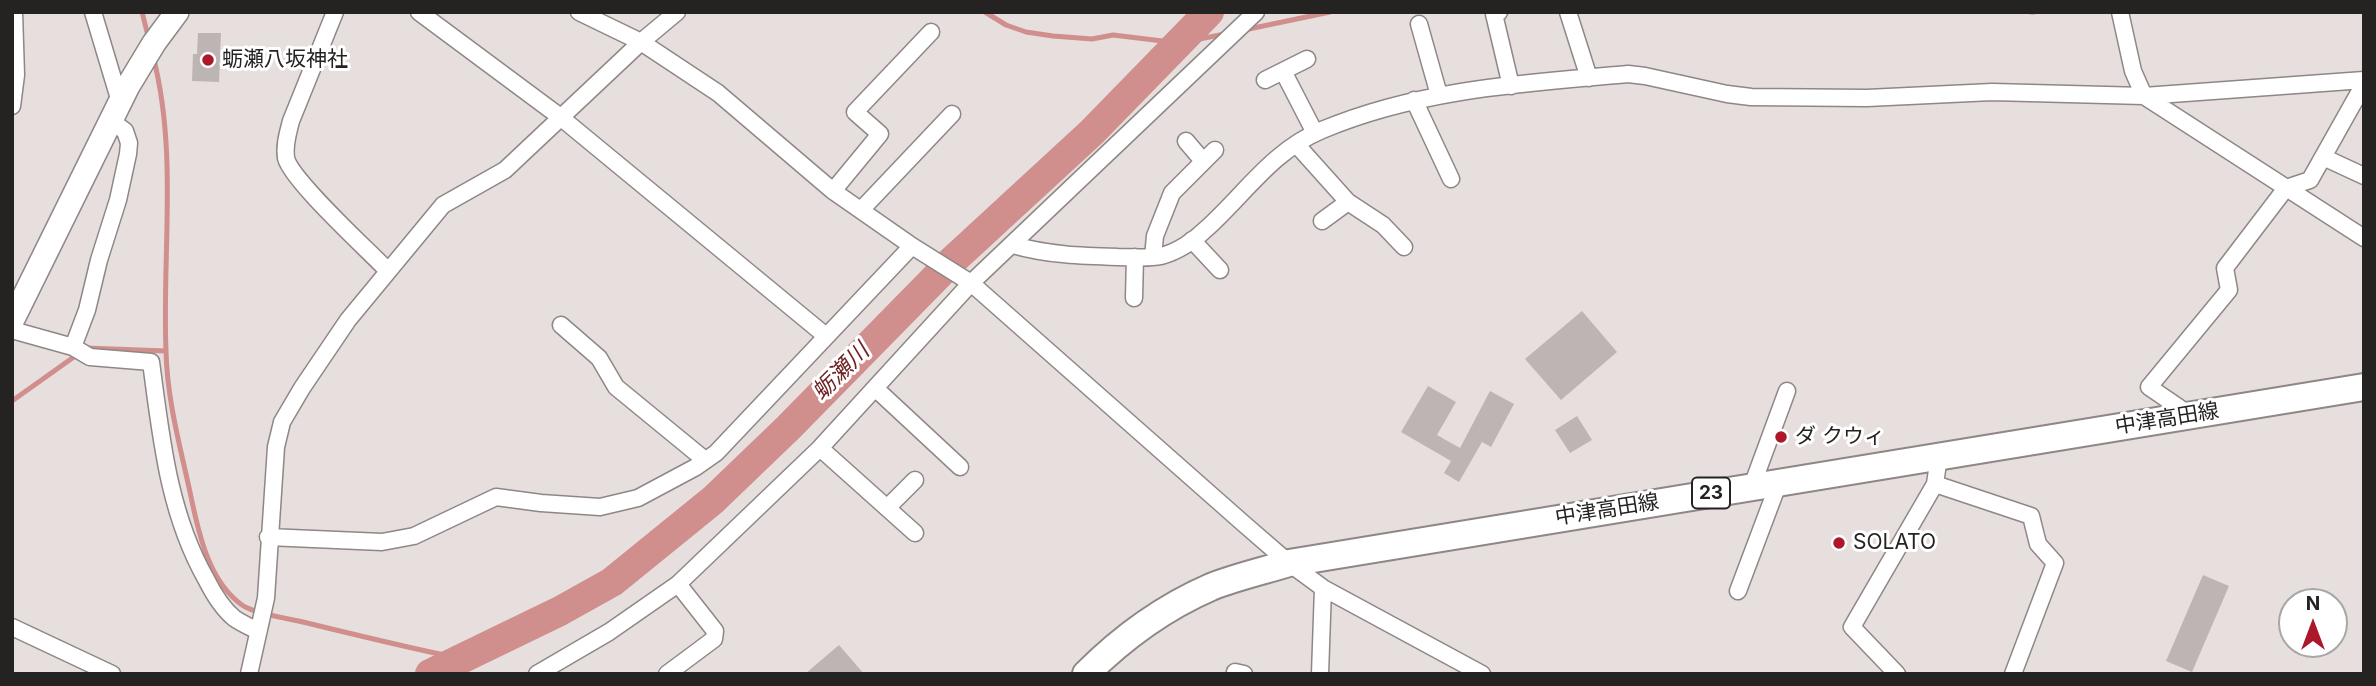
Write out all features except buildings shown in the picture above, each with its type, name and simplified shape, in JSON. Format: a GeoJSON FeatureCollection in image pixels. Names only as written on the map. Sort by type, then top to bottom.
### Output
{"type":"FeatureCollection","features":[{"type":"Feature","properties":{"kind":"main road","name":"中津高田線"},"geometry":{"type":"LineString","coordinates":[[1086,674],[1146,624],[1210,587],[1289,563],[2364,387]]}},
{"type":"Feature","properties":{"kind":"street"},"geometry":{"type":"LineString","coordinates":[[12,107],[16,75],[14,12]]}},
{"type":"Feature","properties":{"kind":"street"},"geometry":{"type":"LineString","coordinates":[[73,347],[87,310],[118,200],[129,143],[115,111],[93,12]]}},
{"type":"Feature","properties":{"kind":"street"},"geometry":{"type":"LineString","coordinates":[[12,321],[115,111],[154,43],[177,12]]}},
{"type":"Feature","properties":{"kind":"street"},"geometry":{"type":"LineString","coordinates":[[335,12],[291,121],[286,137],[286,155],[296,177],[388,271]]}},
{"type":"Feature","properties":{"kind":"street"},"geometry":{"type":"LineString","coordinates":[[419,12],[559,116],[826,336]]}},
{"type":"Feature","properties":{"kind":"street"},"geometry":{"type":"LineString","coordinates":[[579,12],[640,42],[718,93],[833,191],[968,281],[1289,563],[1323,588],[1482,674]]}},
{"type":"Feature","properties":{"kind":"street"},"geometry":{"type":"LineString","coordinates":[[249,674],[266,598],[276,447],[282,422],[302,388],[348,320],[443,205],[505,170],[559,116],[590,92],[640,42],[677,12]]}},
{"type":"Feature","properties":{"kind":"street"},"geometry":{"type":"LineString","coordinates":[[546,672],[678,584],[820,448],[968,281],[1013,245],[1256,12]]}},
{"type":"Feature","properties":{"kind":"street"},"geometry":{"type":"LineString","coordinates":[[1499,12],[1494,14],[1511,86]]}},
{"type":"Feature","properties":{"kind":"street"},"geometry":{"type":"LineString","coordinates":[[1568,12],[1589,78]]}},
{"type":"Feature","properties":{"kind":"street"},"geometry":{"type":"LineString","coordinates":[[2120,12],[2133,71],[2144,96],[2364,238]]}},
{"type":"Feature","properties":{"kind":"street"},"geometry":{"type":"LineString","coordinates":[[1419,24],[1438,95]]}},
{"type":"Feature","properties":{"kind":"street"},"geometry":{"type":"LineString","coordinates":[[833,191],[880,134],[855,112],[930,32]]}},
{"type":"Feature","properties":{"kind":"street"},"geometry":{"type":"LineString","coordinates":[[1265,80],[1307,59]]}},
{"type":"Feature","properties":{"kind":"street"},"geometry":{"type":"LineString","coordinates":[[1283,71],[1315,134]]}},
{"type":"Feature","properties":{"kind":"street"},"geometry":{"type":"LineString","coordinates":[[1013,245],[1067,255],[1162,256],[1207,229],[1270,163],[1315,134],[1346,121],[1414,100],[1511,86],[1629,74],[1751,97],[1867,98],[1992,92],[2144,96],[2364,82]]}},
{"type":"Feature","properties":{"kind":"street"},"geometry":{"type":"LineString","coordinates":[[2190,415],[2149,387],[2230,290],[2225,268],[2286,188],[2310,180],[2364,82]]}},
{"type":"Feature","properties":{"kind":"street"},"geometry":{"type":"LineString","coordinates":[[1414,100],[1451,179]]}},
{"type":"Feature","properties":{"kind":"street"},"geometry":{"type":"LineString","coordinates":[[861,211],[952,114]]}},
{"type":"Feature","properties":{"kind":"street"},"geometry":{"type":"LineString","coordinates":[[1186,141],[1203,162]]}},
{"type":"Feature","properties":{"kind":"street"},"geometry":{"type":"LineString","coordinates":[[1296,144],[1348,202],[1383,225],[1404,247]]}},
{"type":"Feature","properties":{"kind":"street"},"geometry":{"type":"LineString","coordinates":[[1153,257],[1155,236],[1172,192],[1215,150]]}},
{"type":"Feature","properties":{"kind":"street"},"geometry":{"type":"LineString","coordinates":[[2323,157],[2364,176]]}},
{"type":"Feature","properties":{"kind":"street"},"geometry":{"type":"LineString","coordinates":[[1322,221],[1348,202]]}},
{"type":"Feature","properties":{"kind":"street"},"geometry":{"type":"LineString","coordinates":[[1192,240],[1220,270]]}},
{"type":"Feature","properties":{"kind":"street"},"geometry":{"type":"LineString","coordinates":[[268,537],[382,542],[414,536],[496,497],[600,507],[638,498],[716,453],[826,336],[916,248]]}},
{"type":"Feature","properties":{"kind":"street"},"geometry":{"type":"LineString","coordinates":[[1134,298],[1135,257]]}},
{"type":"Feature","properties":{"kind":"street"},"geometry":{"type":"LineString","coordinates":[[561,325],[599,358],[616,387],[705,460]]}},
{"type":"Feature","properties":{"kind":"street"},"geometry":{"type":"LineString","coordinates":[[12,330],[73,347],[90,357],[151,362],[164,456],[179,517],[197,564],[215,595],[234,617],[259,627]]}},
{"type":"Feature","properties":{"kind":"street"},"geometry":{"type":"LineString","coordinates":[[874,388],[960,467]]}},
{"type":"Feature","properties":{"kind":"street"},"geometry":{"type":"LineString","coordinates":[[1752,486],[1787,391]]}},
{"type":"Feature","properties":{"kind":"street"},"geometry":{"type":"LineString","coordinates":[[820,448],[915,533]]}},
{"type":"Feature","properties":{"kind":"street"},"geometry":{"type":"LineString","coordinates":[[1897,674],[1852,627],[1935,484],[1939,456]]}},
{"type":"Feature","properties":{"kind":"street"},"geometry":{"type":"LineString","coordinates":[[887,508],[915,480]]}},
{"type":"Feature","properties":{"kind":"street"},"geometry":{"type":"LineString","coordinates":[[1738,591],[1779,482]]}},
{"type":"Feature","properties":{"kind":"street"},"geometry":{"type":"LineString","coordinates":[[1935,484],[2031,516],[2038,544],[2054,563],[2013,674]]}},
{"type":"Feature","properties":{"kind":"street"},"geometry":{"type":"LineString","coordinates":[[667,674],[714,639],[715,631],[678,584]]}},
{"type":"Feature","properties":{"kind":"street"},"geometry":{"type":"LineString","coordinates":[[1320,674],[1323,588]]}},
{"type":"Feature","properties":{"kind":"street"},"geometry":{"type":"LineString","coordinates":[[12,627],[111,674]]}},
{"type":"Feature","properties":{"kind":"waterway"},"geometry":{"type":"LineString","coordinates":[[142,12],[149,40]]}},
{"type":"Feature","properties":{"kind":"waterway"},"geometry":{"type":"LineString","coordinates":[[985,12],[1006,25],[1026,32],[1053,36],[1092,39],[1113,35],[1179,43],[1225,34]]}},
{"type":"Feature","properties":{"kind":"waterway","name":"蛎瀬川"},"geometry":{"type":"LineString","coordinates":[[430,674],[560,611],[612,582],[713,500],[788,428],[952,261],[1092,132],[1209,12]]}},
{"type":"Feature","properties":{"kind":"waterway"},"geometry":{"type":"LineString","coordinates":[[1244,30],[1330,12]]}},
{"type":"Feature","properties":{"kind":"waterway"},"geometry":{"type":"LineString","coordinates":[[153,56],[161,92],[167,166],[165,314],[169,387],[197,523],[213,569],[230,595],[255,611],[463,659]]}},
{"type":"Feature","properties":{"kind":"waterway"},"geometry":{"type":"LineString","coordinates":[[86,348],[166,351]]}},
{"type":"Feature","properties":{"kind":"waterway"},"geometry":{"type":"LineString","coordinates":[[12,401],[78,354]]}},
{"type":"Feature","properties":{"kind":"place","name":"蛎瀬八坂神社"},"geometry":{"type":"Point","coordinates":[208,60]}},
{"type":"Feature","properties":{"kind":"place","name":"ダ クウィ"},"geometry":{"type":"Point","coordinates":[1781,437]}},
{"type":"Feature","properties":{"kind":"place","name":"SOLATO"},"geometry":{"type":"Point","coordinates":[1839,543]}}]}
